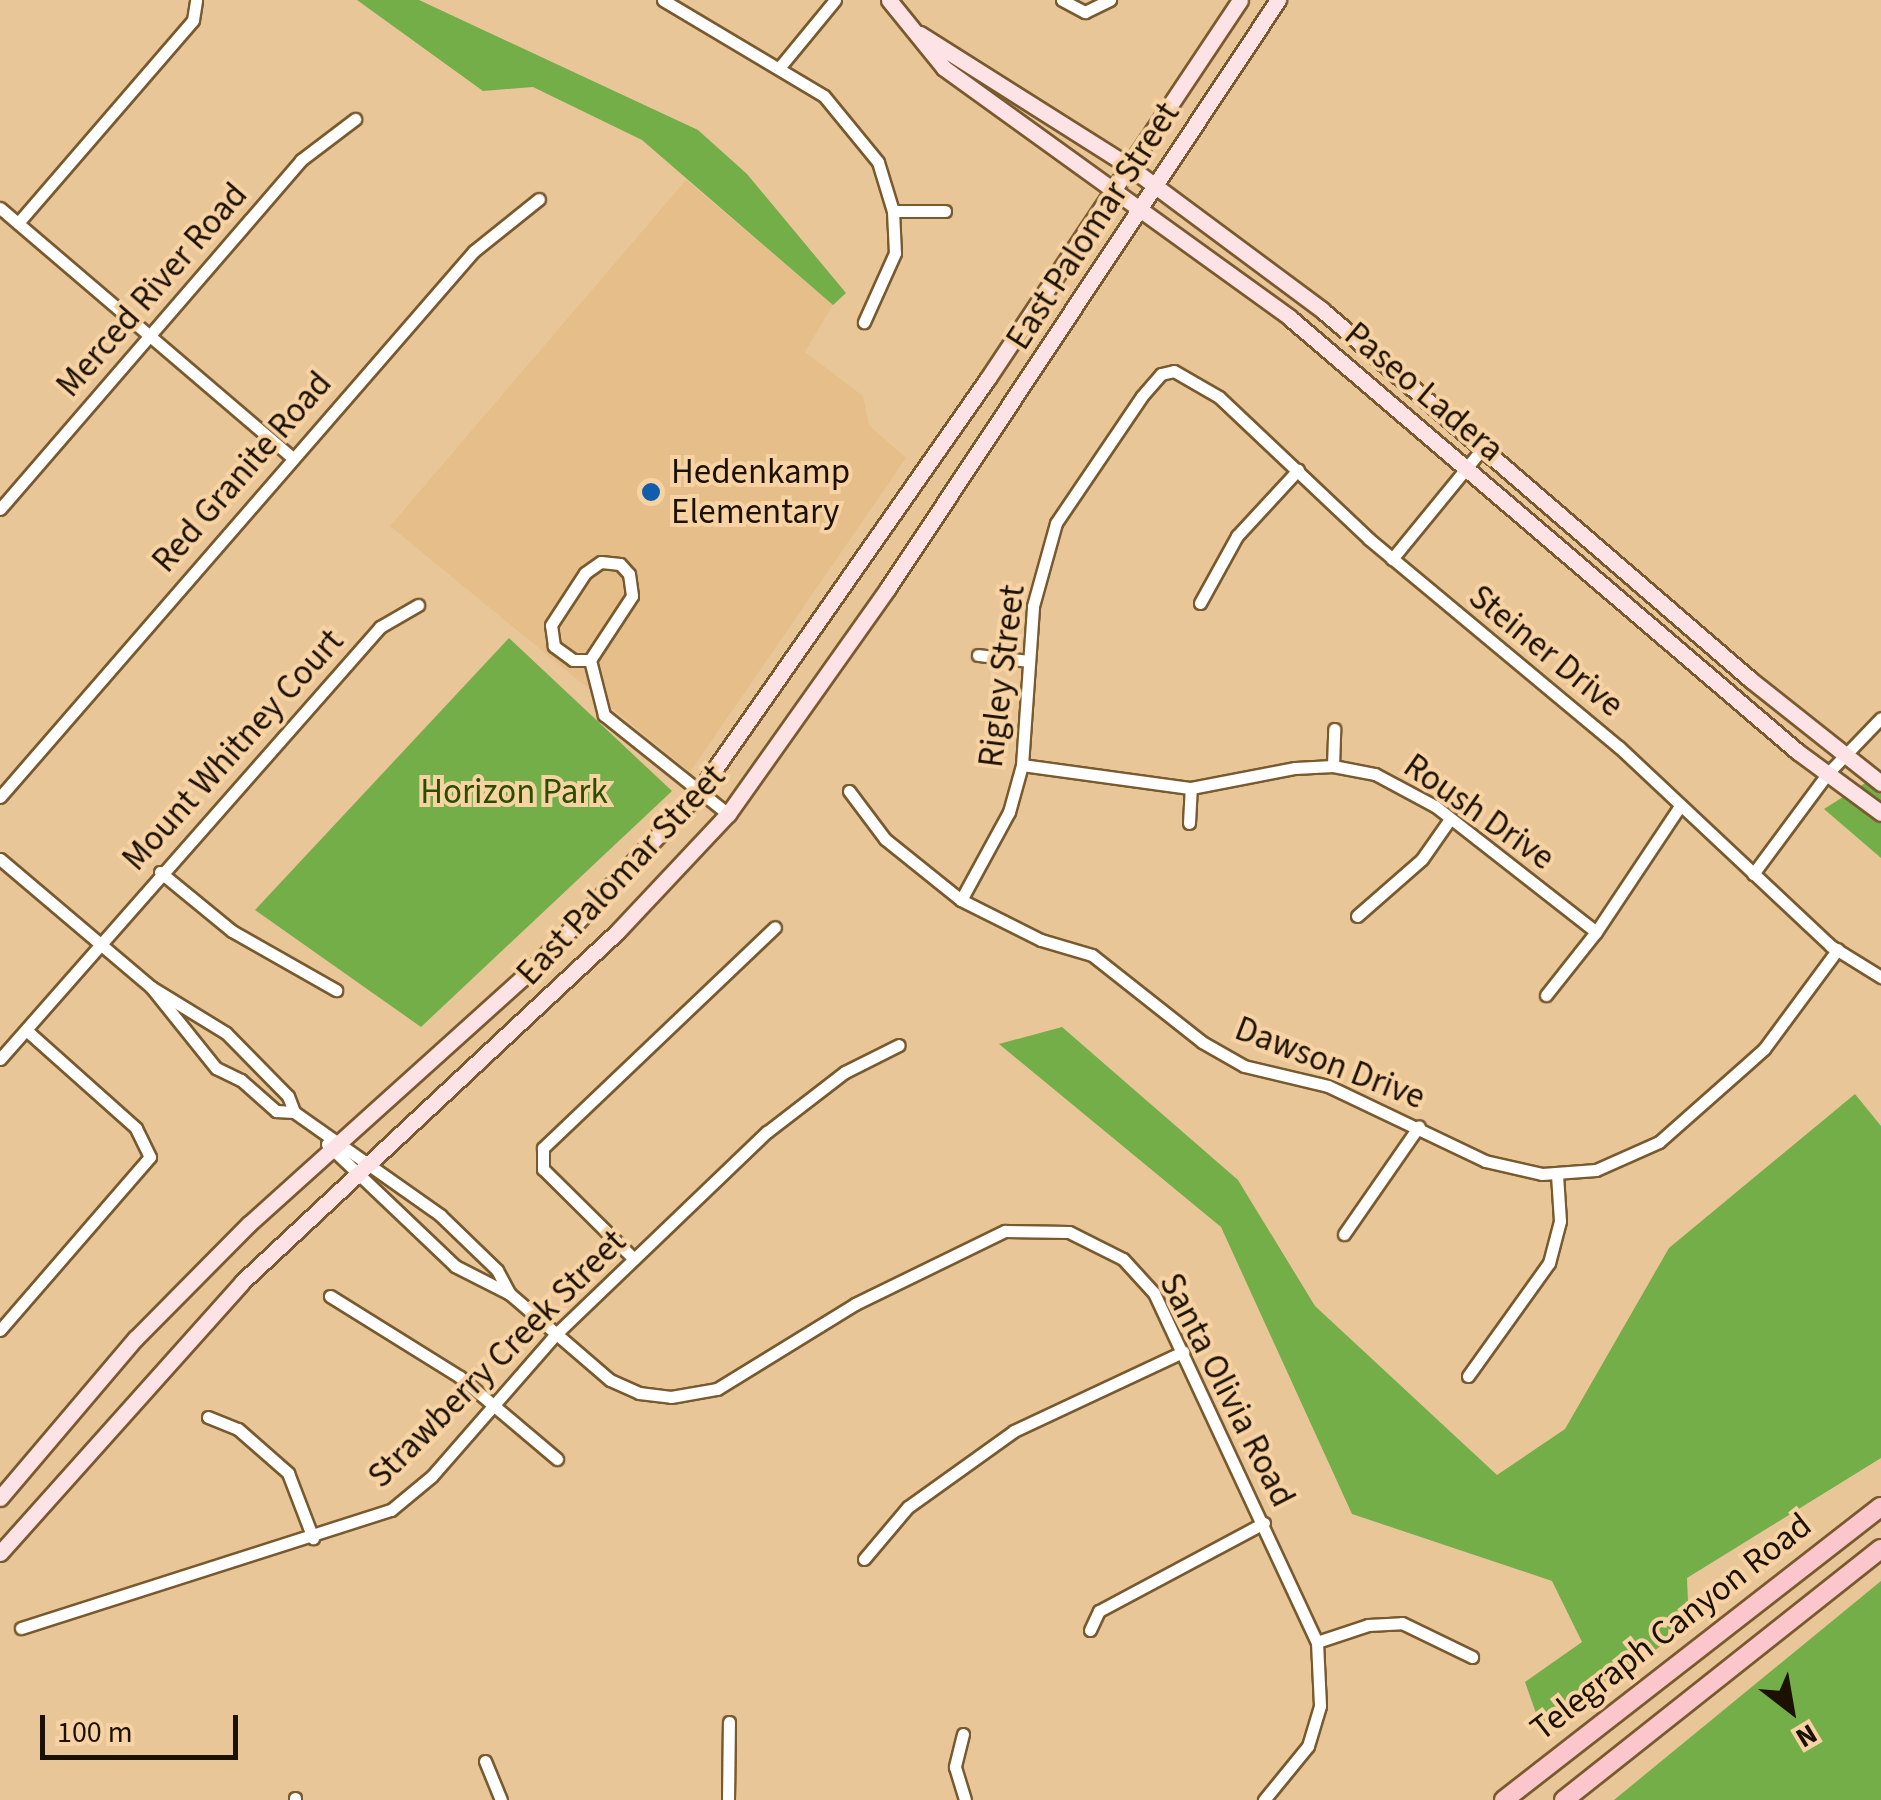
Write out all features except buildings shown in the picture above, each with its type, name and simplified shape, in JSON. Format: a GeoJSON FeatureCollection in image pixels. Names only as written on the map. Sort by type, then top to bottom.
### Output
{"type":"FeatureCollection","features":[{"type":"Feature","properties":{"kind":"main road","name":"Paseo Ladera"},"geometry":{"type":"LineString","coordinates":[[889,0],[944,68],[1114,185],[1290,318],[1828,774],[1881,813]]}},
{"type":"Feature","properties":{"kind":"main road","name":"East Palomar Street"},"geometry":{"type":"LineString","coordinates":[[0,1498],[135,1339],[336,1146],[536,966],[698,793],[1240,0]]}},
{"type":"Feature","properties":{"kind":"main road","name":"East Palomar Street"},"geometry":{"type":"LineString","coordinates":[[0,1553],[242,1282],[368,1160],[553,994],[728,814],[888,588],[1278,0]]}},
{"type":"Feature","properties":{"kind":"main road","name":"Paseo Ladera"},"geometry":{"type":"LineString","coordinates":[[917,32],[1127,165],[1322,310],[1842,758],[1881,783]]}},
{"type":"Feature","properties":{"kind":"main road","name":"Telegraph Canyon Road"},"geometry":{"type":"LineString","coordinates":[[1504,1800],[1881,1507]]}},
{"type":"Feature","properties":{"kind":"main road","name":"Telegraph Canyon Road"},"geometry":{"type":"LineString","coordinates":[[1564,1800],[1881,1548]]}},
{"type":"Feature","properties":{"kind":"street"},"geometry":{"type":"LineString","coordinates":[[18,223],[192,20],[196,0]]}},
{"type":"Feature","properties":{"kind":"street"},"geometry":{"type":"LineString","coordinates":[[663,0],[779,68],[854,124],[878,162],[893,211],[895,253],[864,322]]}},
{"type":"Feature","properties":{"kind":"street"},"geometry":{"type":"LineString","coordinates":[[779,68],[835,0]]}},
{"type":"Feature","properties":{"kind":"street"},"geometry":{"type":"LineString","coordinates":[[1062,0],[1085,12],[1106,4]]}},
{"type":"Feature","properties":{"kind":"street","name":"Merced River Road"},"geometry":{"type":"LineString","coordinates":[[0,508],[300,160],[355,118]]}},
{"type":"Feature","properties":{"kind":"street","name":"Red Granite Road"},"geometry":{"type":"LineString","coordinates":[[0,797],[290,456],[487,236],[539,199]]}},
{"type":"Feature","properties":{"kind":"street"},"geometry":{"type":"LineString","coordinates":[[0,208],[290,456]]}},
{"type":"Feature","properties":{"kind":"street"},"geometry":{"type":"LineString","coordinates":[[893,211],[945,211]]}},
{"type":"Feature","properties":{"kind":"street","name":"Steiner Drive"},"geometry":{"type":"LineString","coordinates":[[1174,370],[1219,398],[1392,559],[1680,806],[1838,949],[1881,978]]}},
{"type":"Feature","properties":{"kind":"street","name":"Rigley Street"},"geometry":{"type":"LineString","coordinates":[[961,900],[1009,812],[1022,765],[1034,606],[1056,523],[1142,396],[1161,374],[1174,370]]}},
{"type":"Feature","properties":{"kind":"street"},"geometry":{"type":"LineString","coordinates":[[1392,559],[1483,448]]}},
{"type":"Feature","properties":{"kind":"street"},"geometry":{"type":"LineString","coordinates":[[1200,603],[1236,536],[1298,470]]}},
{"type":"Feature","properties":{"kind":"street"},"geometry":{"type":"LineString","coordinates":[[590,660],[560,653],[551,624],[590,568],[620,564],[630,574],[632,596],[590,660],[604,715],[728,814]]}},
{"type":"Feature","properties":{"kind":"street","name":"Mount Whitney Court"},"geometry":{"type":"LineString","coordinates":[[0,1058],[380,627],[418,605]]}},
{"type":"Feature","properties":{"kind":"street"},"geometry":{"type":"LineString","coordinates":[[978,655],[1028,661]]}},
{"type":"Feature","properties":{"kind":"street"},"geometry":{"type":"LineString","coordinates":[[1753,874],[1828,774],[1881,718]]}},
{"type":"Feature","properties":{"kind":"street"},"geometry":{"type":"LineString","coordinates":[[1333,766],[1334,729]]}},
{"type":"Feature","properties":{"kind":"street","name":"Roush Drive"},"geometry":{"type":"LineString","coordinates":[[1022,765],[1191,788],[1333,766],[1376,774],[1450,819],[1596,932]]}},
{"type":"Feature","properties":{"kind":"street"},"geometry":{"type":"LineString","coordinates":[[1189,823],[1191,788]]}},
{"type":"Feature","properties":{"kind":"street","name":"Dawson Drive"},"geometry":{"type":"LineString","coordinates":[[849,791],[885,839],[961,900],[1042,940],[1092,955],[1202,1042],[1244,1066],[1328,1086],[1486,1160],[1557,1176],[1633,1158],[1708,1104],[1777,1033],[1838,949]]}},
{"type":"Feature","properties":{"kind":"street"},"geometry":{"type":"LineString","coordinates":[[1546,994],[1596,932],[1680,806]]}},
{"type":"Feature","properties":{"kind":"street"},"geometry":{"type":"LineString","coordinates":[[1358,916],[1412,869],[1450,819]]}},
{"type":"Feature","properties":{"kind":"street","name":"Santa Olivia Road"},"geometry":{"type":"LineString","coordinates":[[0,858],[150,987],[216,1068],[241,1080],[276,1110],[294,1112]]}},
{"type":"Feature","properties":{"kind":"street"},"geometry":{"type":"LineString","coordinates":[[160,872],[232,931],[336,990]]}},
{"type":"Feature","properties":{"kind":"street"},"geometry":{"type":"LineString","coordinates":[[634,1259],[543,1168],[543,1148],[774,927]]}},
{"type":"Feature","properties":{"kind":"street","name":"Santa Olivia Road"},"geometry":{"type":"LineString","coordinates":[[150,987],[226,1033],[288,1096],[294,1112],[336,1146],[368,1160],[462,1234],[510,1294],[610,1380],[639,1393],[703,1393],[945,1258],[1006,1231],[1039,1228],[1084,1236],[1123,1259],[1154,1293],[1317,1642],[1320,1706],[1308,1746],[1264,1800]]}},
{"type":"Feature","properties":{"kind":"street"},"geometry":{"type":"LineString","coordinates":[[0,1330],[150,1157],[136,1128],[26,1030]]}},
{"type":"Feature","properties":{"kind":"street","name":"Strawberry Creek Street"},"geometry":{"type":"LineString","coordinates":[[21,1628],[313,1538],[400,1504],[556,1334],[784,1118],[861,1062],[899,1044]]}},
{"type":"Feature","properties":{"kind":"street"},"geometry":{"type":"LineString","coordinates":[[1344,1234],[1388,1180],[1420,1126]]}},
{"type":"Feature","properties":{"kind":"street","name":"Santa Olivia Road"},"geometry":{"type":"LineString","coordinates":[[336,1146],[353,1174],[454,1266],[510,1294]]}},
{"type":"Feature","properties":{"kind":"street"},"geometry":{"type":"LineString","coordinates":[[1468,1376],[1549,1263],[1560,1221],[1557,1176]]}},
{"type":"Feature","properties":{"kind":"street"},"geometry":{"type":"LineString","coordinates":[[330,1296],[492,1403],[556,1458]]}},
{"type":"Feature","properties":{"kind":"street"},"geometry":{"type":"LineString","coordinates":[[864,1560],[908,1507],[1014,1432],[1183,1352]]}},
{"type":"Feature","properties":{"kind":"street"},"geometry":{"type":"LineString","coordinates":[[208,1417],[238,1429],[288,1473],[313,1538]]}},
{"type":"Feature","properties":{"kind":"street"},"geometry":{"type":"LineString","coordinates":[[1090,1630],[1098,1611],[1264,1524]]}},
{"type":"Feature","properties":{"kind":"street"},"geometry":{"type":"LineString","coordinates":[[1317,1642],[1368,1625],[1402,1623],[1472,1657]]}},
{"type":"Feature","properties":{"kind":"street"},"geometry":{"type":"LineString","coordinates":[[728,1800],[729,1722]]}},
{"type":"Feature","properties":{"kind":"street"},"geometry":{"type":"LineString","coordinates":[[963,1734],[954,1767],[965,1800]]}},
{"type":"Feature","properties":{"kind":"street"},"geometry":{"type":"LineString","coordinates":[[485,1761],[501,1800]]}},
{"type":"Feature","properties":{"kind":"shaded area","name":"Hedenkamp Elementary"},"geometry":{"type":"Polygon","coordinates":[[[686,180],[833,305],[805,352],[863,396],[869,425],[906,458],[690,772],[390,526],[686,180]]]}},
{"type":"Feature","properties":{"kind":"green space"},"geometry":{"type":"Polygon","coordinates":[[[357,0],[419,0],[698,130],[747,174],[846,293],[833,305],[642,140],[533,87],[483,91],[357,0]]]}},
{"type":"Feature","properties":{"kind":"green space","name":"Horizon Park"},"geometry":{"type":"Polygon","coordinates":[[[509,638],[672,791],[421,1027],[255,910],[509,638]]]}},
{"type":"Feature","properties":{"kind":"green space"},"geometry":{"type":"Polygon","coordinates":[[[1881,773],[1881,858],[1824,809],[1881,773]]]}},
{"type":"Feature","properties":{"kind":"green space"},"geometry":{"type":"Polygon","coordinates":[[[1062,1027],[1238,1180],[1315,1306],[1497,1475],[1565,1429],[1669,1248],[1855,1094],[1881,1126],[1881,1458],[1687,1578],[1689,1625],[1543,1733],[1525,1682],[1582,1642],[1552,1581],[1352,1514],[1221,1227],[999,1044],[1062,1027]]]}},
{"type":"Feature","properties":{"kind":"green space"},"geometry":{"type":"Polygon","coordinates":[[[1881,1581],[1881,1800],[1614,1800],[1881,1581]]]}},
{"type":"Feature","properties":{"kind":"place","name":"Hedenkamp Elementary"},"geometry":{"type":"Point","coordinates":[651,492]}}]}
